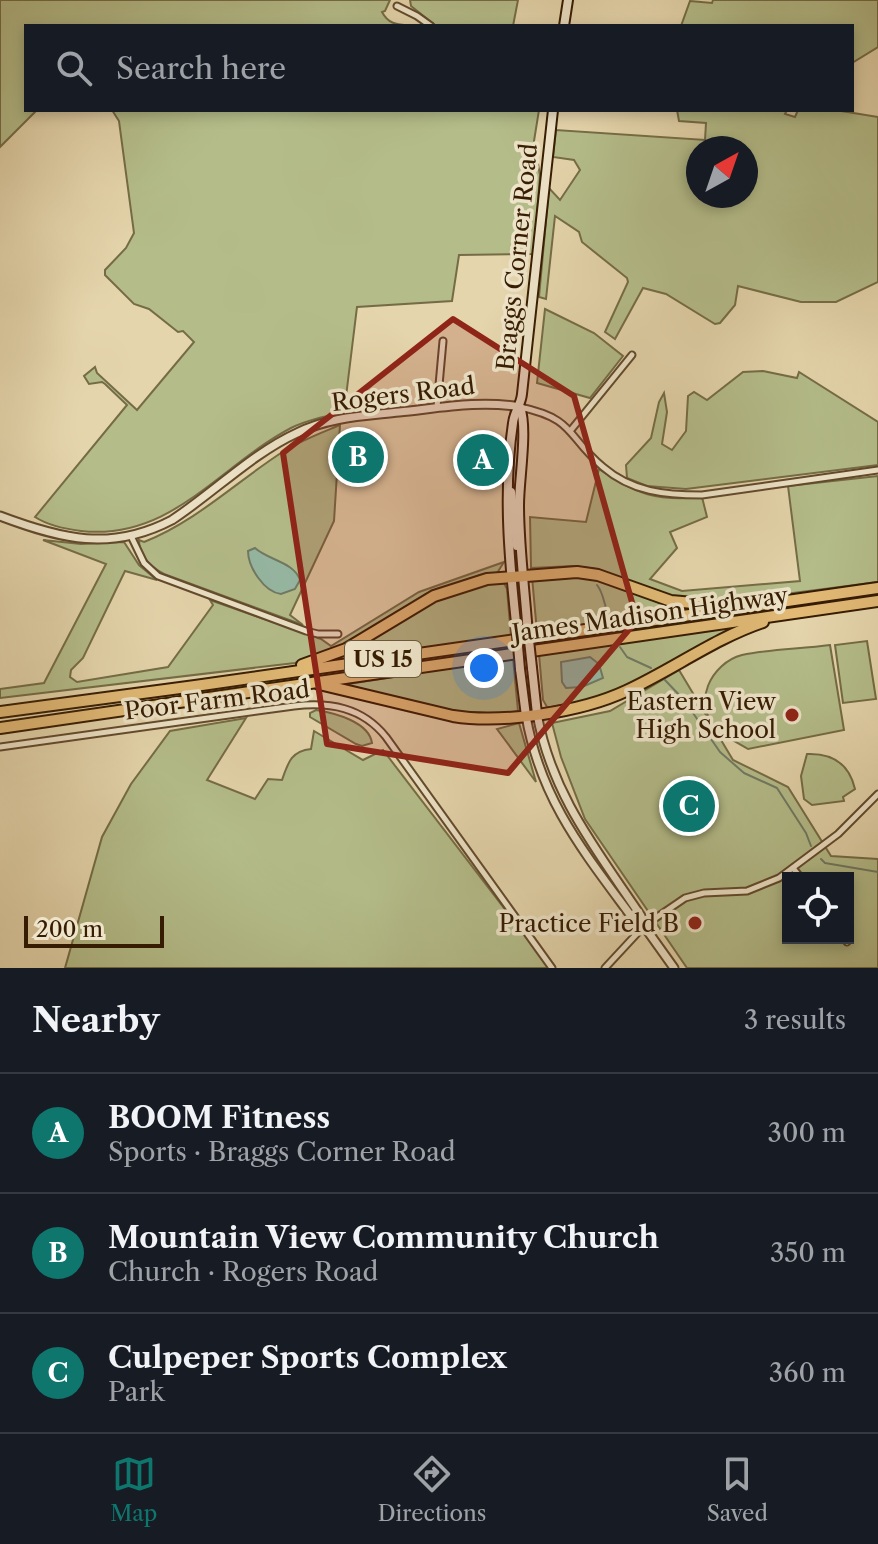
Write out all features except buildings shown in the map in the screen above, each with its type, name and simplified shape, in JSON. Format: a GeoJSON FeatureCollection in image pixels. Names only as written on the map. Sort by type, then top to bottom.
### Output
{"type":"FeatureCollection","features":[{"type":"Feature","properties":{"kind":"highway"},"geometry":{"type":"LineString","coordinates":[[259,677],[336,653],[446,591],[473,582],[567,572],[609,579],[650,595],[688,604],[766,603]]}},
{"type":"Feature","properties":{"kind":"highway","name":"James Madison Highway"},"geometry":{"type":"LineString","coordinates":[[0,712],[878,588]]}},
{"type":"Feature","properties":{"kind":"highway","name":"James Madison Highway"},"geometry":{"type":"LineString","coordinates":[[0,728],[878,601]]}},
{"type":"Feature","properties":{"kind":"highway"},"geometry":{"type":"LineString","coordinates":[[313,683],[453,716],[490,720],[531,715],[586,704],[624,692],[726,638],[790,614]]}},
{"type":"Feature","properties":{"kind":"main road"},"geometry":{"type":"LineString","coordinates":[[564,24],[568,0]]}},
{"type":"Feature","properties":{"kind":"main road","name":"Braggs Corner Road"},"geometry":{"type":"LineString","coordinates":[[531,715],[520,669],[516,623],[517,576],[522,560],[519,483],[524,418],[520,407],[553,112]]}},
{"type":"Feature","properties":{"kind":"main road","name":"Braggs Corner Road"},"geometry":{"type":"LineString","coordinates":[[520,407],[513,417],[507,489],[532,668],[531,715]]}},
{"type":"Feature","properties":{"kind":"main road"},"geometry":{"type":"LineString","coordinates":[[507,489],[513,496],[514,535],[522,560]]}},
{"type":"Feature","properties":{"kind":"street"},"geometry":{"type":"LineString","coordinates":[[397,6],[428,24]]}},
{"type":"Feature","properties":{"kind":"street"},"geometry":{"type":"LineString","coordinates":[[437,408],[443,341]]}},
{"type":"Feature","properties":{"kind":"street"},"geometry":{"type":"LineString","coordinates":[[571,430],[632,355]]}},
{"type":"Feature","properties":{"kind":"street","name":"Rogers Road"},"geometry":{"type":"LineString","coordinates":[[0,516],[68,538],[107,540],[131,536],[172,520],[275,446],[306,429],[343,419],[437,408],[489,403],[520,407]]}},
{"type":"Feature","properties":{"kind":"street"},"geometry":{"type":"LineString","coordinates":[[520,407],[549,414],[571,430],[596,461],[616,477],[647,491],[702,495],[878,470]]}},
{"type":"Feature","properties":{"kind":"street"},"geometry":{"type":"LineString","coordinates":[[131,536],[144,563],[158,576],[306,631],[338,634]]}},
{"type":"Feature","properties":{"kind":"street","name":"Poor Farm Road"},"geometry":{"type":"LineString","coordinates":[[0,747],[294,706],[331,704],[351,710],[371,722],[387,738],[552,968]]}},
{"type":"Feature","properties":{"kind":"street"},"geometry":{"type":"LineString","coordinates":[[531,715],[535,758],[555,807],[634,920],[644,926],[674,968]]}},
{"type":"Feature","properties":{"kind":"street"},"geometry":{"type":"LineString","coordinates":[[605,968],[644,926],[691,895],[747,891],[771,882],[793,868],[838,834],[878,794]]}},
{"type":"Feature","properties":{"kind":"street"},"geometry":{"type":"LineString","coordinates":[[793,868],[796,872]]}},
{"type":"Feature","properties":{"kind":"highlighted area"},"geometry":{"type":"Polygon","coordinates":[[[453,319],[574,396],[637,620],[508,773],[327,744],[283,453],[453,319]]]}},
{"type":"Feature","properties":{"kind":"shaded area"},"geometry":{"type":"Polygon","coordinates":[[[0,0],[390,0],[382,12],[396,24],[24,24],[24,112],[35,112],[0,147],[0,0]]]}},
{"type":"Feature","properties":{"kind":"shaded area"},"geometry":{"type":"Polygon","coordinates":[[[410,0],[518,0],[513,24],[434,24],[411,6],[410,0]]]}},
{"type":"Feature","properties":{"kind":"shaded area"},"geometry":{"type":"Polygon","coordinates":[[[713,0],[878,0],[878,47],[854,62],[854,24],[682,24],[690,1],[712,3],[713,0]]]}},
{"type":"Feature","properties":{"kind":"shaded area"},"geometry":{"type":"Polygon","coordinates":[[[113,112],[539,112],[534,141],[540,175],[534,254],[459,255],[452,301],[357,307],[344,413],[291,428],[168,513],[113,531],[81,531],[51,525],[35,517],[127,405],[105,384],[89,384],[84,376],[95,367],[97,373],[137,410],[194,342],[149,309],[134,304],[105,275],[105,270],[126,248],[134,233],[119,121],[113,112]]]}},
{"type":"Feature","properties":{"kind":"shaded area"},"geometry":{"type":"Polygon","coordinates":[[[677,112],[786,112],[795,117],[797,112],[847,112],[878,117],[878,282],[836,302],[801,302],[738,286],[735,305],[720,323],[715,324],[666,294],[643,288],[615,339],[605,332],[628,282],[627,278],[582,242],[579,232],[555,216],[546,299],[539,297],[549,188],[560,200],[580,170],[574,160],[553,157],[556,130],[686,139],[686,208],[758,208],[758,136],[705,136],[706,123],[679,121],[677,112]]]}},
{"type":"Feature","properties":{"kind":"shaded area"},"geometry":{"type":"Polygon","coordinates":[[[545,309],[594,333],[623,356],[590,398],[537,383],[545,309]]]}},
{"type":"Feature","properties":{"kind":"shaded area"},"geometry":{"type":"Polygon","coordinates":[[[763,371],[797,378],[799,372],[878,422],[878,465],[686,489],[647,486],[627,478],[626,465],[651,438],[664,393],[667,412],[662,444],[672,450],[686,431],[688,396],[694,392],[707,400],[743,372],[763,371]]]}},
{"type":"Feature","properties":{"kind":"shaded area"},"geometry":{"type":"Polygon","coordinates":[[[340,425],[334,521],[290,615],[303,625],[164,574],[143,556],[139,540],[144,542],[182,523],[284,451],[340,425]]]}},
{"type":"Feature","properties":{"kind":"shaded area"},"geometry":{"type":"Polygon","coordinates":[[[599,469],[624,485],[648,494],[672,498],[702,497],[707,517],[670,532],[677,548],[650,579],[682,591],[800,581],[788,486],[878,476],[878,582],[724,602],[684,601],[597,569],[573,566],[531,568],[530,517],[586,522],[599,469]]]}},
{"type":"Feature","properties":{"kind":"shaded area"},"geometry":{"type":"Polygon","coordinates":[[[43,540],[81,544],[124,542],[139,565],[157,580],[125,571],[83,658],[71,670],[70,677],[77,682],[168,667],[213,605],[210,600],[321,639],[331,646],[419,592],[504,562],[497,573],[480,575],[426,594],[340,648],[295,663],[0,698],[0,689],[44,683],[106,564],[43,540]]]}},
{"type":"Feature","properties":{"kind":"shaded area"},"geometry":{"type":"Polygon","coordinates":[[[255,548],[297,574],[300,580],[295,589],[281,594],[263,584],[249,557],[248,551],[255,548]]]}},
{"type":"Feature","properties":{"kind":"shaded area"},"geometry":{"type":"Polygon","coordinates":[[[562,575],[597,579],[684,606],[685,609],[537,632],[532,577],[562,575]]]}},
{"type":"Feature","properties":{"kind":"shaded area"},"geometry":{"type":"Polygon","coordinates":[[[503,581],[507,589],[511,636],[323,663],[440,597],[472,586],[503,581]]]}},
{"type":"Feature","properties":{"kind":"shaded area"},"geometry":{"type":"Polygon","coordinates":[[[738,626],[626,686],[588,700],[551,707],[547,707],[543,700],[539,654],[738,626]]]}},
{"type":"Feature","properties":{"kind":"shaded area"},"geometry":{"type":"Polygon","coordinates":[[[867,641],[876,699],[843,703],[835,645],[867,641]]]}},
{"type":"Feature","properties":{"kind":"shaded area"},"geometry":{"type":"Polygon","coordinates":[[[830,645],[844,730],[748,749],[724,734],[709,718],[705,696],[708,686],[721,666],[731,659],[753,653],[830,645]]]}},
{"type":"Feature","properties":{"kind":"shaded area"},"geometry":{"type":"Polygon","coordinates":[[[590,657],[599,664],[603,678],[582,687],[566,688],[562,682],[561,662],[590,657]]]}},
{"type":"Feature","properties":{"kind":"shaded area"},"geometry":{"type":"Polygon","coordinates":[[[513,658],[518,711],[497,714],[453,711],[342,685],[513,658]]]}},
{"type":"Feature","properties":{"kind":"shaded area"},"geometry":{"type":"Polygon","coordinates":[[[679,670],[733,760],[788,787],[831,856],[878,859],[878,968],[687,968],[585,819],[561,757],[552,723],[610,711],[679,670]]]}},
{"type":"Feature","properties":{"kind":"shaded area"},"geometry":{"type":"Polygon","coordinates":[[[316,710],[358,724],[365,729],[372,743],[356,744],[310,717],[310,713],[316,710]]]}},
{"type":"Feature","properties":{"kind":"shaded area"},"geometry":{"type":"Polygon","coordinates":[[[246,718],[207,780],[255,799],[268,779],[282,780],[295,755],[311,749],[314,731],[363,760],[383,750],[550,968],[65,968],[102,837],[131,784],[170,731],[246,718]]]}},
{"type":"Feature","properties":{"kind":"shaded area"},"geometry":{"type":"Polygon","coordinates":[[[519,723],[536,782],[497,729],[519,723]]]}},
{"type":"Feature","properties":{"kind":"shaded area"},"geometry":{"type":"Polygon","coordinates":[[[807,754],[824,755],[844,766],[855,789],[843,797],[844,801],[812,805],[804,799],[801,776],[807,754]]]}},
{"type":"Feature","properties":{"kind":"waterway"},"geometry":{"type":"LineString","coordinates":[[597,585],[610,616]]}},
{"type":"Feature","properties":{"kind":"waterway"},"geometry":{"type":"LineString","coordinates":[[620,647],[627,657],[651,668]]}},
{"type":"Feature","properties":{"kind":"waterway"},"geometry":{"type":"LineString","coordinates":[[663,678],[684,700],[720,752],[744,773],[777,788],[811,846]]}},
{"type":"Feature","properties":{"kind":"waterway"},"geometry":{"type":"LineString","coordinates":[[821,859],[825,863],[878,872]]}},
{"type":"Feature","properties":{"kind":"place","name":"Mountain View Community Church"},"geometry":{"type":"Point","coordinates":[358,457]}},
{"type":"Feature","properties":{"kind":"place","name":"BOOM Fitness"},"geometry":{"type":"Point","coordinates":[483,460]}},
{"type":"Feature","properties":{"kind":"place","name":"Eastern View High School"},"geometry":{"type":"Point","coordinates":[792,715]}},
{"type":"Feature","properties":{"kind":"place","name":"Culpeper Sports Complex"},"geometry":{"type":"Point","coordinates":[689,806]}},
{"type":"Feature","properties":{"kind":"place","name":"Practice Field B"},"geometry":{"type":"Point","coordinates":[695,923]}}]}
